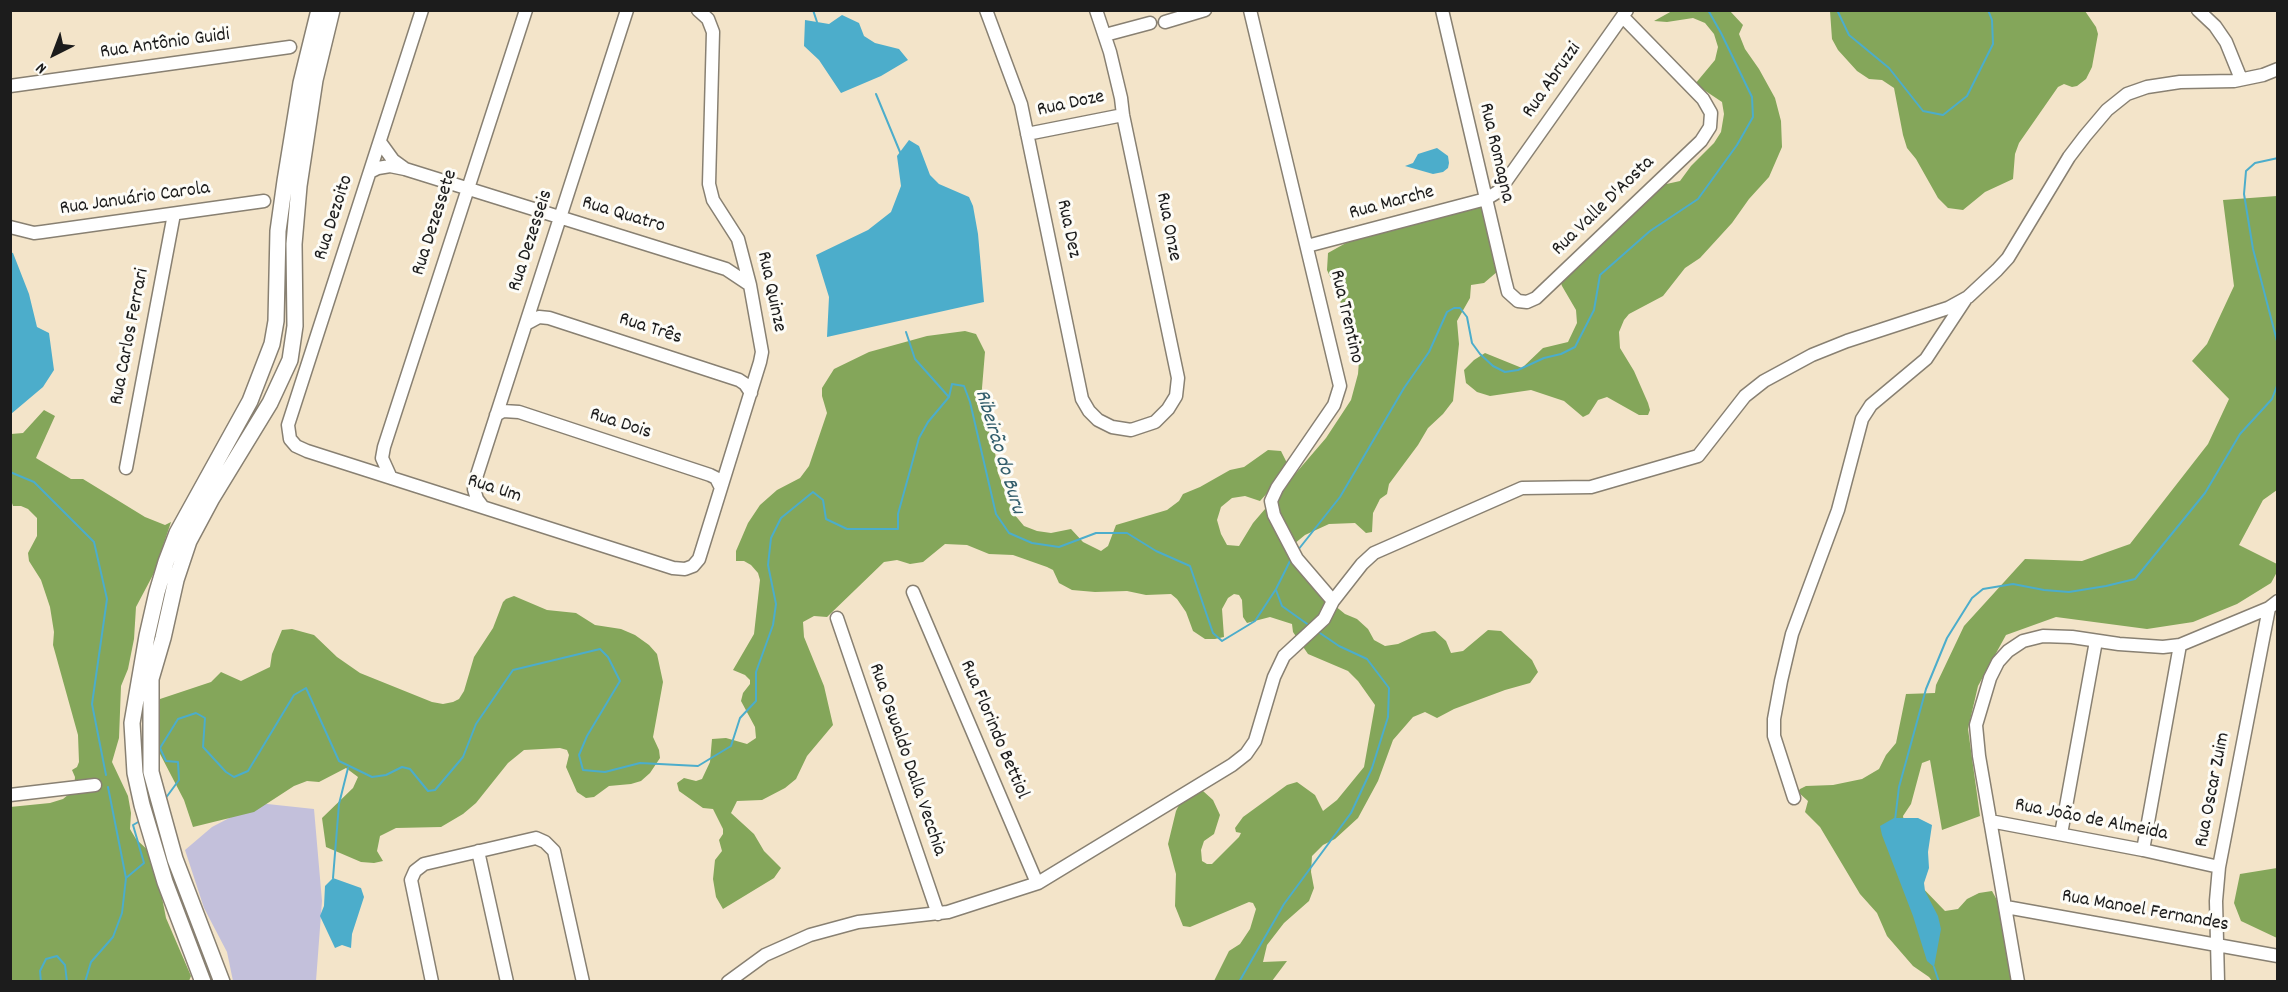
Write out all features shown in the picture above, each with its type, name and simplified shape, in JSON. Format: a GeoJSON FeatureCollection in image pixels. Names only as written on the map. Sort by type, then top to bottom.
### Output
{"type":"FeatureCollection","features":[{"type":"Feature","properties":{"kind":"main road"},"geometry":{"type":"LineString","coordinates":[[203,981],[165,882],[146,818],[135,773],[132,723],[157,592],[177,533],[250,401],[272,344],[279,293],[278,231],[285,181],[301,83],[319,10]]}},
{"type":"Feature","properties":{"kind":"main road"},"geometry":{"type":"LineString","coordinates":[[222,981],[187,895],[151,772],[151,679],[176,580],[189,541],[212,498],[270,403],[290,360],[295,326],[294,244],[299,186],[315,80],[332,10]]}},
{"type":"Feature","properties":{"kind":"street","name":"Rua Dezoito"},"geometry":{"type":"LineString","coordinates":[[290,439],[288,425],[422,10]]}},
{"type":"Feature","properties":{"kind":"street","name":"Rua Dezessete"},"geometry":{"type":"LineString","coordinates":[[391,478],[382,458],[384,447],[526,10]]}},
{"type":"Feature","properties":{"kind":"street","name":"Rua Dez"},"geometry":{"type":"LineString","coordinates":[[986,10],[1021,105],[1082,399],[1098,420],[1112,427],[1131,430]]}},
{"type":"Feature","properties":{"kind":"street","name":"Rua Onze"},"geometry":{"type":"LineString","coordinates":[[1096,10],[1105,35],[1121,98],[1178,378],[1176,396],[1168,409],[1155,422],[1131,430]]}},
{"type":"Feature","properties":{"kind":"street"},"geometry":{"type":"LineString","coordinates":[[1165,22],[1205,10]]}},
{"type":"Feature","properties":{"kind":"street","name":"Rua Trentino"},"geometry":{"type":"LineString","coordinates":[[1250,10],[1340,386],[1334,405],[1277,488],[1271,501],[1274,515],[1295,554],[1333,601]]}},
{"type":"Feature","properties":{"kind":"street","name":"Rua Romagna"},"geometry":{"type":"LineString","coordinates":[[1442,10],[1508,292],[1518,301]]}},
{"type":"Feature","properties":{"kind":"street"},"geometry":{"type":"LineString","coordinates":[[2198,10],[2215,26],[2226,42],[2241,79]]}},
{"type":"Feature","properties":{"kind":"street","name":"Rua Dezesseis"},"geometry":{"type":"LineString","coordinates":[[483,507],[474,489],[476,478],[628,12]]}},
{"type":"Feature","properties":{"kind":"street","name":"Rua Quinze"},"geometry":{"type":"LineString","coordinates":[[689,568],[699,559],[762,352],[750,285],[738,239],[713,200],[709,184],[713,32],[701,13]]}},
{"type":"Feature","properties":{"kind":"street","name":"Rua Abruzzi"},"geometry":{"type":"LineString","coordinates":[[1486,200],[1499,191],[1625,14]]}},
{"type":"Feature","properties":{"kind":"street","name":"Rua Valle D'Aosta"},"geometry":{"type":"LineString","coordinates":[[1518,301],[1527,302],[1536,298],[1701,141],[1710,127],[1711,113],[1703,99],[1625,14]]}},
{"type":"Feature","properties":{"kind":"street"},"geometry":{"type":"LineString","coordinates":[[1105,35],[1150,23]]}},
{"type":"Feature","properties":{"kind":"street","name":"Rua Antônio Guidi"},"geometry":{"type":"LineString","coordinates":[[10,86],[290,47]]}},
{"type":"Feature","properties":{"kind":"street"},"geometry":{"type":"LineString","coordinates":[[1794,798],[1774,736],[1774,719],[1780,681],[1792,634],[1838,510],[1862,419],[1871,405],[1926,359],[1968,297],[2008,258],[2069,157],[2107,110],[2127,94],[2147,87],[2180,82],[2241,79],[2263,75],[2277,69]]}},
{"type":"Feature","properties":{"kind":"street","name":"Rua Doze"},"geometry":{"type":"LineString","coordinates":[[1027,134],[1123,115]]}},
{"type":"Feature","properties":{"kind":"street","name":"Rua Quatro"},"geometry":{"type":"LineString","coordinates":[[380,142],[393,160],[405,169]]}},
{"type":"Feature","properties":{"kind":"street","name":"Rua Quatro"},"geometry":{"type":"LineString","coordinates":[[370,172],[390,166],[405,169],[726,269],[750,285]]}},
{"type":"Feature","properties":{"kind":"street","name":"Rua Marche"},"geometry":{"type":"LineString","coordinates":[[1307,246],[1486,200]]}},
{"type":"Feature","properties":{"kind":"street","name":"Rua Januário Carola"},"geometry":{"type":"LineString","coordinates":[[10,227],[34,233],[264,201]]}},
{"type":"Feature","properties":{"kind":"street","name":"Rua Carlos Ferrari"},"geometry":{"type":"LineString","coordinates":[[126,468],[174,214]]}},
{"type":"Feature","properties":{"kind":"street"},"geometry":{"type":"LineString","coordinates":[[726,269],[738,263],[742,254]]}},
{"type":"Feature","properties":{"kind":"street"},"geometry":{"type":"LineString","coordinates":[[728,981],[765,956],[810,935],[858,922],[948,912],[1037,883],[1177,799],[1246,754],[1255,741],[1274,677],[1284,656],[1324,619],[1333,601],[1362,564],[1374,553],[1522,488],[1591,487],[1698,456],[1745,396],[1764,381],[1812,355],[1948,308],[1968,297]]}},
{"type":"Feature","properties":{"kind":"street"},"geometry":{"type":"LineString","coordinates":[[534,299],[541,312],[549,318]]}},
{"type":"Feature","properties":{"kind":"street"},"geometry":{"type":"LineString","coordinates":[[526,324],[539,317],[549,318]]}},
{"type":"Feature","properties":{"kind":"street","name":"Rua Três"},"geometry":{"type":"LineString","coordinates":[[549,318],[739,380],[751,393]]}},
{"type":"Feature","properties":{"kind":"street"},"geometry":{"type":"LineString","coordinates":[[739,380],[746,380],[757,373]]}},
{"type":"Feature","properties":{"kind":"street"},"geometry":{"type":"LineString","coordinates":[[504,392],[512,408],[519,412]]}},
{"type":"Feature","properties":{"kind":"street","name":"Rua Dois"},"geometry":{"type":"LineString","coordinates":[[496,415],[503,411],[519,412],[710,475]]}},
{"type":"Feature","properties":{"kind":"street","name":"Rua Um"},"geometry":{"type":"LineString","coordinates":[[290,439],[296,446],[307,451],[446,496],[673,568],[685,570],[689,568]]}},
{"type":"Feature","properties":{"kind":"street"},"geometry":{"type":"LineString","coordinates":[[355,466],[377,456],[384,447]]}},
{"type":"Feature","properties":{"kind":"street"},"geometry":{"type":"LineString","coordinates":[[710,475],[723,472],[728,467]]}},
{"type":"Feature","properties":{"kind":"street"},"geometry":{"type":"LineString","coordinates":[[710,475],[716,478],[721,488]]}},
{"type":"Feature","properties":{"kind":"street"},"geometry":{"type":"LineString","coordinates":[[446,496],[461,492],[469,487],[476,478]]}},
{"type":"Feature","properties":{"kind":"street","name":"Rua Florindo Bettiol"},"geometry":{"type":"LineString","coordinates":[[913,592],[1037,883]]}},
{"type":"Feature","properties":{"kind":"street"},"geometry":{"type":"LineString","coordinates":[[2018,981],[1979,756],[1976,725],[1994,669],[2013,647],[2036,637],[2060,636],[2163,647],[2180,645],[2273,604]]}},
{"type":"Feature","properties":{"kind":"street","name":"Rua Oscar Zuim"},"geometry":{"type":"LineString","coordinates":[[2218,981],[2216,901],[2219,867],[2273,604]]}},
{"type":"Feature","properties":{"kind":"street","name":"Rua Oswaldo Dalla Vecchia"},"geometry":{"type":"LineString","coordinates":[[837,618],[938,914]]}},
{"type":"Feature","properties":{"kind":"street"},"geometry":{"type":"LineString","coordinates":[[2061,834],[2096,641]]}},
{"type":"Feature","properties":{"kind":"street"},"geometry":{"type":"LineString","coordinates":[[2143,850],[2180,645]]}},
{"type":"Feature","properties":{"kind":"street"},"geometry":{"type":"LineString","coordinates":[[10,795],[95,785]]}},
{"type":"Feature","properties":{"kind":"street","name":"Rua João de Almeida"},"geometry":{"type":"LineString","coordinates":[[1990,821],[2219,867]]}},
{"type":"Feature","properties":{"kind":"street"},"geometry":{"type":"LineString","coordinates":[[432,981],[411,880],[412,875],[420,865],[536,838],[545,842],[554,851],[583,981]]}},
{"type":"Feature","properties":{"kind":"street"},"geometry":{"type":"LineString","coordinates":[[478,851],[507,981]]}},
{"type":"Feature","properties":{"kind":"street","name":"Rua Manoel Fernandes"},"geometry":{"type":"LineString","coordinates":[[2006,908],[2277,957]]}},
{"type":"Feature","properties":{"kind":"shaded area"},"geometry":{"type":"Polygon","coordinates":[[[258,803],[314,809],[322,901],[316,981],[233,981],[227,952],[204,908],[185,850],[212,827],[258,803]]]}},
{"type":"Feature","properties":{"kind":"green space"},"geometry":{"type":"Polygon","coordinates":[[[1672,11],[1730,11],[1743,25],[1739,34],[1745,49],[1775,98],[1781,121],[1782,147],[1769,177],[1732,223],[1700,258],[1685,268],[1663,296],[1629,314],[1624,320],[1619,332],[1620,348],[1634,371],[1648,403],[1650,410],[1648,415],[1639,415],[1607,397],[1598,400],[1589,414],[1583,417],[1564,401],[1531,390],[1490,396],[1477,392],[1466,383],[1464,370],[1485,353],[1522,368],[1543,348],[1568,342],[1577,323],[1576,310],[1557,273],[1662,185],[1680,181],[1721,132],[1724,114],[1722,102],[1695,84],[1715,60],[1718,47],[1714,34],[1705,23],[1693,18],[1667,22],[1654,21],[1672,11]]]}},
{"type":"Feature","properties":{"kind":"green space"},"geometry":{"type":"Polygon","coordinates":[[[1830,11],[2085,11],[2098,34],[2092,67],[2086,79],[2077,86],[2064,84],[2058,87],[2019,143],[2015,154],[2013,179],[1985,192],[1963,210],[1948,208],[1938,198],[1916,159],[1907,148],[1894,88],[1882,80],[1869,79],[1857,71],[1838,50],[1832,39],[1830,11]]]}},
{"type":"Feature","properties":{"kind":"green space"},"geometry":{"type":"Polygon","coordinates":[[[2277,196],[2277,490],[2263,500],[2239,545],[2277,564],[2277,572],[2271,583],[2237,604],[2193,622],[2147,629],[2056,617],[2006,635],[1978,686],[1968,729],[1980,816],[1942,830],[1930,760],[1922,763],[1911,804],[1903,816],[1914,879],[1945,911],[1958,909],[1967,899],[1979,893],[1992,891],[1998,902],[2000,915],[2009,926],[2017,981],[1932,981],[1913,966],[1887,936],[1877,913],[1860,894],[1820,827],[1805,812],[1808,801],[1798,792],[1806,786],[1833,785],[1862,779],[1879,769],[1886,755],[1896,743],[1906,694],[1935,693],[1936,685],[1964,626],[2025,559],[2082,561],[2130,544],[2208,444],[2229,399],[2192,361],[2207,344],[2234,286],[2223,200],[2277,196]]]}},
{"type":"Feature","properties":{"kind":"green space"},"geometry":{"type":"Polygon","coordinates":[[[1482,202],[1498,271],[1484,283],[1471,285],[1470,298],[1457,321],[1459,344],[1453,401],[1428,428],[1389,484],[1387,494],[1380,499],[1373,513],[1372,532],[1366,533],[1355,523],[1329,524],[1305,535],[1294,544],[1323,596],[1345,614],[1357,619],[1368,629],[1374,640],[1385,646],[1398,644],[1422,633],[1435,631],[1446,641],[1451,653],[1463,651],[1488,630],[1501,631],[1532,660],[1538,672],[1530,683],[1454,709],[1437,718],[1425,712],[1413,717],[1393,740],[1378,781],[1358,818],[1312,856],[1311,872],[1314,888],[1309,901],[1284,923],[1267,945],[1263,962],[1287,961],[1272,981],[1214,981],[1229,951],[1240,944],[1250,929],[1256,909],[1253,903],[1249,902],[1190,927],[1183,926],[1175,906],[1176,874],[1168,844],[1176,811],[1180,803],[1193,792],[1203,791],[1213,800],[1220,815],[1214,834],[1204,841],[1201,850],[1202,861],[1212,864],[1239,837],[1241,833],[1236,832],[1235,828],[1243,817],[1287,785],[1297,782],[1315,795],[1323,811],[1337,800],[1364,767],[1375,705],[1348,671],[1308,654],[1293,632],[1292,624],[1270,617],[1247,623],[1243,617],[1242,600],[1239,595],[1234,594],[1228,598],[1222,609],[1224,637],[1205,639],[1193,631],[1186,612],[1171,594],[1146,595],[1127,591],[1072,590],[1059,583],[1053,570],[1047,567],[1013,555],[989,554],[967,545],[945,544],[923,562],[910,564],[897,560],[884,562],[827,617],[814,616],[803,622],[804,637],[824,686],[833,725],[807,756],[796,779],[785,788],[762,800],[737,801],[731,813],[754,834],[764,851],[781,868],[774,878],[723,909],[716,897],[713,879],[715,860],[722,851],[719,840],[723,829],[713,809],[703,808],[679,791],[677,783],[684,778],[696,781],[702,779],[710,762],[712,739],[726,738],[747,744],[756,738],[755,727],[741,701],[750,680],[733,670],[754,634],[760,580],[758,573],[751,565],[744,561],[736,561],[736,551],[748,523],[760,505],[777,490],[800,478],[809,466],[827,413],[822,388],[834,369],[869,352],[927,336],[965,331],[976,334],[985,352],[982,388],[984,413],[995,452],[998,473],[1014,514],[1024,526],[1037,531],[1051,533],[1071,529],[1083,542],[1101,551],[1108,546],[1116,525],[1167,510],[1179,501],[1183,494],[1230,470],[1244,467],[1268,450],[1281,451],[1287,463],[1279,480],[1260,501],[1245,496],[1232,498],[1221,507],[1217,520],[1221,534],[1227,545],[1239,546],[1253,523],[1326,438],[1351,400],[1359,361],[1344,324],[1340,298],[1327,270],[1328,253],[1353,239],[1482,202]]]}},
{"type":"Feature","properties":{"kind":"green space"},"geometry":{"type":"Polygon","coordinates":[[[44,410],[55,416],[36,458],[71,479],[83,479],[145,517],[165,525],[171,522],[154,573],[136,607],[134,639],[128,669],[121,686],[119,738],[112,762],[128,796],[131,813],[130,829],[136,839],[154,856],[166,918],[191,976],[189,981],[11,981],[10,807],[50,803],[63,799],[74,790],[75,777],[72,770],[79,762],[78,735],[53,645],[54,632],[50,607],[41,580],[29,561],[28,553],[37,536],[37,518],[28,509],[13,506],[11,500],[11,434],[23,433],[44,410]]]}},
{"type":"Feature","properties":{"kind":"green space"},"geometry":{"type":"Polygon","coordinates":[[[514,596],[547,610],[576,613],[595,625],[621,629],[635,635],[657,654],[663,682],[653,737],[660,758],[650,773],[641,781],[609,786],[594,797],[586,798],[577,792],[566,767],[569,755],[567,750],[560,748],[524,750],[508,763],[476,803],[463,814],[441,827],[396,828],[380,836],[377,851],[383,861],[374,863],[361,862],[326,847],[322,818],[353,788],[358,777],[346,768],[319,782],[307,781],[294,786],[254,812],[193,827],[184,800],[159,752],[155,726],[160,699],[211,682],[221,672],[241,681],[270,667],[272,654],[282,630],[292,629],[314,635],[337,657],[360,673],[432,702],[443,704],[453,702],[459,699],[464,691],[474,657],[493,628],[503,602],[514,596]]]}},
{"type":"Feature","properties":{"kind":"green space"},"geometry":{"type":"Polygon","coordinates":[[[2278,868],[2277,938],[2241,921],[2234,903],[2240,874],[2278,868]]]}},
{"type":"Feature","properties":{"kind":"water"},"geometry":{"type":"Polygon","coordinates":[[[842,15],[859,23],[864,36],[875,43],[899,49],[908,60],[881,76],[841,93],[819,60],[804,46],[805,20],[829,24],[842,15]]]}},
{"type":"Feature","properties":{"kind":"water"},"geometry":{"type":"Polygon","coordinates":[[[909,140],[919,146],[930,175],[939,184],[969,197],[978,234],[984,302],[827,337],[829,297],[816,255],[868,230],[891,212],[901,186],[897,156],[909,140]]]}},
{"type":"Feature","properties":{"kind":"water"},"geometry":{"type":"Polygon","coordinates":[[[1437,148],[1448,156],[1448,168],[1443,172],[1433,174],[1405,166],[1413,163],[1418,154],[1437,148]]]}},
{"type":"Feature","properties":{"kind":"water"},"geometry":{"type":"Polygon","coordinates":[[[10,252],[13,253],[29,294],[37,327],[49,333],[54,370],[43,387],[11,414],[10,252]]]}},
{"type":"Feature","properties":{"kind":"water"},"geometry":{"type":"Polygon","coordinates":[[[1894,818],[1918,818],[1932,825],[1928,852],[1929,868],[1924,883],[1925,891],[1938,916],[1941,929],[1934,967],[1927,961],[1913,916],[1882,835],[1880,826],[1894,818]]]}},
{"type":"Feature","properties":{"kind":"water"},"geometry":{"type":"Polygon","coordinates":[[[333,878],[361,888],[364,897],[352,934],[351,948],[342,945],[335,948],[320,916],[324,906],[325,886],[333,878]]]}},
{"type":"Feature","properties":{"kind":"waterway"},"geometry":{"type":"LineString","coordinates":[[813,10],[817,22]]}},
{"type":"Feature","properties":{"kind":"waterway","name":"Ribeirão do Buru"},"geometry":{"type":"LineString","coordinates":[[1298,550],[1340,497],[1404,388],[1429,352],[1447,312],[1460,308],[1467,317],[1472,343],[1493,366],[1505,372],[1518,370],[1544,358],[1561,354],[1575,347],[1594,310],[1600,275],[1650,231],[1698,199],[1737,145],[1753,117],[1752,97],[1708,10]]}},
{"type":"Feature","properties":{"kind":"waterway","name":"Ribeirão do Buru"},"geometry":{"type":"LineString","coordinates":[[1837,10],[1849,35],[1889,68],[1923,111],[1943,115],[1967,96],[1993,44],[1992,20],[1988,10]]}},
{"type":"Feature","properties":{"kind":"waterway"},"geometry":{"type":"LineString","coordinates":[[876,94],[900,152]]}},
{"type":"Feature","properties":{"kind":"waterway"},"geometry":{"type":"LineString","coordinates":[[2278,158],[2255,163],[2246,171],[2244,194],[2253,249],[2278,345]]}},
{"type":"Feature","properties":{"kind":"waterway"},"geometry":{"type":"LineString","coordinates":[[906,332],[915,359],[948,396]]}},
{"type":"Feature","properties":{"kind":"waterway"},"geometry":{"type":"LineString","coordinates":[[1895,820],[1899,787],[1926,689],[1947,638],[1972,598],[1983,589],[2013,584],[2069,592],[2135,579],[2205,493],[2240,434],[2272,399],[2278,383]]}},
{"type":"Feature","properties":{"kind":"waterway","name":"Ribeirão do Buru"},"geometry":{"type":"LineString","coordinates":[[165,799],[179,780],[178,762],[166,761],[160,748],[178,719],[196,713],[205,718],[203,747],[226,772],[234,777],[248,771],[294,695],[306,688],[339,761],[372,777],[386,775],[402,767],[410,769],[428,791],[435,790],[463,757],[476,724],[513,670],[600,649],[608,657],[620,681],[587,736],[579,755],[583,770],[605,772],[640,763],[698,766],[731,746],[740,718],[756,701],[756,672],[773,625],[776,604],[768,565],[771,538],[781,518],[813,492],[823,500],[826,519],[847,529],[898,529],[898,514],[919,438],[928,422],[949,397],[952,384],[964,386],[970,402],[996,514],[1009,533],[1032,543],[1059,547],[1096,533],[1127,533],[1156,551],[1190,566],[1213,633],[1222,641],[1255,621],[1276,589],[1291,559]]}},
{"type":"Feature","properties":{"kind":"waterway"},"geometry":{"type":"LineString","coordinates":[[10,472],[34,482],[94,542],[107,599],[92,704],[106,775]]}},
{"type":"Feature","properties":{"kind":"waterway"},"geometry":{"type":"LineString","coordinates":[[1276,590],[1282,606],[1310,626]]}},
{"type":"Feature","properties":{"kind":"waterway"},"geometry":{"type":"LineString","coordinates":[[1239,982],[1284,904],[1351,813],[1372,768],[1388,717],[1389,688],[1367,659],[1339,646],[1317,631]]}},
{"type":"Feature","properties":{"kind":"waterway"},"geometry":{"type":"LineString","coordinates":[[333,878],[339,804],[348,768]]}},
{"type":"Feature","properties":{"kind":"waterway"},"geometry":{"type":"LineString","coordinates":[[108,787],[126,878]]}},
{"type":"Feature","properties":{"kind":"waterway","name":"Ribeirão do Buru"},"geometry":{"type":"LineString","coordinates":[[85,982],[91,962],[113,937],[122,913],[126,878],[144,863],[133,825],[140,821]]}},
{"type":"Feature","properties":{"kind":"waterway","name":"Ribeirão do Buru"},"geometry":{"type":"LineString","coordinates":[[41,982],[40,971],[46,959],[57,956],[65,965],[67,982]]}},
{"type":"Feature","properties":{"kind":"waterway"},"geometry":{"type":"LineString","coordinates":[[1934,967],[1939,982]]}}]}
